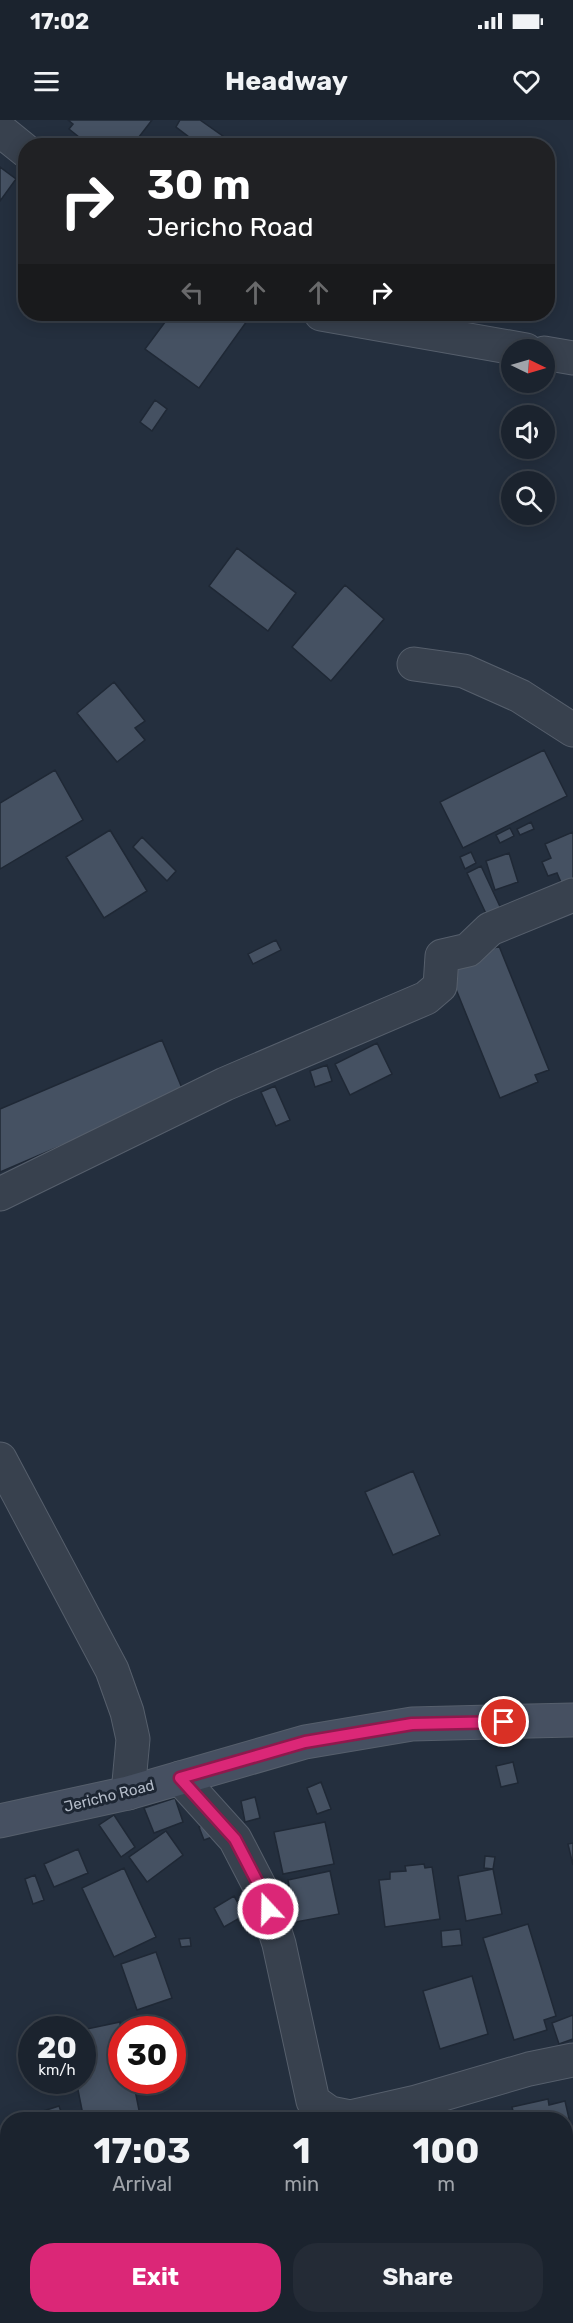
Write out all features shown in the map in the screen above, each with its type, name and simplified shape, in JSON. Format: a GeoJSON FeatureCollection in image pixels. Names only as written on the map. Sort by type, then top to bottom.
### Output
{"type":"FeatureCollection","features":[{"type":"Feature","properties":{"kind":"street"},"geometry":{"type":"LineString","coordinates":[[0,130],[18,145]]}},
{"type":"Feature","properties":{"kind":"street"},"geometry":{"type":"LineString","coordinates":[[361,321],[501,346]]}},
{"type":"Feature","properties":{"kind":"street"},"geometry":{"type":"LineString","coordinates":[[555,355],[573,358]]}},
{"type":"Feature","properties":{"kind":"street"},"geometry":{"type":"LineString","coordinates":[[414,664],[464,671],[520,696],[573,730]]}},
{"type":"Feature","properties":{"kind":"street"},"geometry":{"type":"LineString","coordinates":[[0,1194],[225,1084],[426,998],[440,986],[442,956],[468,950],[490,929],[573,895]]}},
{"type":"Feature","properties":{"kind":"street"},"geometry":{"type":"LineString","coordinates":[[0,1459],[112,1670],[127,1712],[133,1739],[128,1793]]}},
{"type":"Feature","properties":{"kind":"street","name":"Jericho Road"},"geometry":{"type":"LineString","coordinates":[[0,1821],[128,1793],[305,1742],[412,1724],[573,1720]]}},
{"type":"Feature","properties":{"kind":"street"},"geometry":{"type":"LineString","coordinates":[[180,1778],[235,1839],[262,1891],[279,1944],[313,2101],[319,2112]]}},
{"type":"Feature","properties":{"kind":"street"},"geometry":{"type":"LineString","coordinates":[[370,2112],[416,2102],[529,2069],[571,2066]]}},
{"type":"Feature","properties":{"kind":"building"},"geometry":{"type":"Polygon","coordinates":[[[68,120],[152,120],[138,138],[80,138],[69,129],[73,124],[68,120]]]}},
{"type":"Feature","properties":{"kind":"building"},"geometry":{"type":"Polygon","coordinates":[[[180,120],[200,120],[226,138],[190,138],[176,127],[180,120]]]}},
{"type":"Feature","properties":{"kind":"building"},"geometry":{"type":"Polygon","coordinates":[[[0,167],[16,179],[0,201],[0,167]]]}},
{"type":"Feature","properties":{"kind":"building"},"geometry":{"type":"Polygon","coordinates":[[[166,321],[247,321],[199,388],[145,349],[166,321]]]}},
{"type":"Feature","properties":{"kind":"building"},"geometry":{"type":"Polygon","coordinates":[[[155,400],[167,409],[152,431],[140,422],[155,400]]]}},
{"type":"Feature","properties":{"kind":"building"},"geometry":{"type":"Polygon","coordinates":[[[237,548],[296,593],[268,631],[209,586],[237,548]]]}},
{"type":"Feature","properties":{"kind":"building"},"geometry":{"type":"Polygon","coordinates":[[[345,585],[384,619],[331,681],[292,647],[345,585]]]}},
{"type":"Feature","properties":{"kind":"building"},"geometry":{"type":"Polygon","coordinates":[[[114,682],[145,721],[135,728],[145,740],[117,762],[77,713],[114,682]]]}},
{"type":"Feature","properties":{"kind":"building"},"geometry":{"type":"Polygon","coordinates":[[[544,750],[567,796],[463,848],[440,802],[544,750]]]}},
{"type":"Feature","properties":{"kind":"building"},"geometry":{"type":"Polygon","coordinates":[[[55,770],[83,820],[0,869],[0,803],[55,770]]]}},
{"type":"Feature","properties":{"kind":"building"},"geometry":{"type":"Polygon","coordinates":[[[531,822],[534,829],[520,835],[517,829],[531,822]]]}},
{"type":"Feature","properties":{"kind":"building"},"geometry":{"type":"Polygon","coordinates":[[[510,828],[514,836],[500,843],[496,835],[510,828]]]}},
{"type":"Feature","properties":{"kind":"building"},"geometry":{"type":"Polygon","coordinates":[[[110,830],[147,891],[104,918],[66,857],[110,830]]]}},
{"type":"Feature","properties":{"kind":"building"},"geometry":{"type":"Polygon","coordinates":[[[573,832],[573,891],[566,894],[557,873],[548,876],[542,862],[551,858],[545,844],[573,832]]]}},
{"type":"Feature","properties":{"kind":"building"},"geometry":{"type":"Polygon","coordinates":[[[142,837],[176,871],[167,881],[133,847],[142,837]]]}},
{"type":"Feature","properties":{"kind":"building"},"geometry":{"type":"Polygon","coordinates":[[[471,852],[476,863],[465,869],[460,857],[471,852]]]}},
{"type":"Feature","properties":{"kind":"building"},"geometry":{"type":"Polygon","coordinates":[[[509,853],[518,882],[495,890],[486,861],[509,853]]]}},
{"type":"Feature","properties":{"kind":"building"},"geometry":{"type":"Polygon","coordinates":[[[481,866],[503,913],[489,920],[467,873],[481,866]]]}},
{"type":"Feature","properties":{"kind":"building"},"geometry":{"type":"Polygon","coordinates":[[[276,940],[281,950],[253,964],[248,954],[276,940]]]}},
{"type":"Feature","properties":{"kind":"building"},"geometry":{"type":"Polygon","coordinates":[[[499,946],[549,1070],[535,1075],[538,1082],[500,1098],[447,967],[499,946]]]}},
{"type":"Feature","properties":{"kind":"building"},"geometry":{"type":"Polygon","coordinates":[[[162,1040],[184,1093],[0,1172],[0,1109],[162,1040]]]}},
{"type":"Feature","properties":{"kind":"building"},"geometry":{"type":"Polygon","coordinates":[[[377,1043],[392,1074],[350,1095],[335,1064],[377,1043]]]}},
{"type":"Feature","properties":{"kind":"building"},"geometry":{"type":"Polygon","coordinates":[[[327,1065],[332,1081],[315,1087],[310,1071],[327,1065]]]}},
{"type":"Feature","properties":{"kind":"building"},"geometry":{"type":"Polygon","coordinates":[[[275,1086],[290,1120],[276,1126],[261,1092],[275,1086]]]}},
{"type":"Feature","properties":{"kind":"building"},"geometry":{"type":"Polygon","coordinates":[[[413,1471],[440,1535],[393,1555],[365,1492],[413,1471]]]}},
{"type":"Feature","properties":{"kind":"building"},"geometry":{"type":"Polygon","coordinates":[[[513,1762],[518,1783],[501,1787],[496,1766],[513,1762]]]}},
{"type":"Feature","properties":{"kind":"building"},"geometry":{"type":"Polygon","coordinates":[[[321,1782],[331,1809],[317,1814],[307,1788],[321,1782]]]}},
{"type":"Feature","properties":{"kind":"building"},"geometry":{"type":"Polygon","coordinates":[[[255,1797],[260,1818],[245,1822],[241,1801],[255,1797]]]}},
{"type":"Feature","properties":{"kind":"building"},"geometry":{"type":"Polygon","coordinates":[[[175,1798],[183,1822],[154,1833],[144,1808],[175,1798]]]}},
{"type":"Feature","properties":{"kind":"building"},"geometry":{"type":"Polygon","coordinates":[[[114,1815],[135,1847],[121,1857],[99,1825],[114,1815]]]}},
{"type":"Feature","properties":{"kind":"building"},"geometry":{"type":"Polygon","coordinates":[[[325,1822],[334,1864],[283,1874],[274,1832],[325,1822]]]}},
{"type":"Feature","properties":{"kind":"building"},"geometry":{"type":"Polygon","coordinates":[[[210,1823],[215,1836],[204,1840],[199,1827],[210,1823]]]}},
{"type":"Feature","properties":{"kind":"building"},"geometry":{"type":"Polygon","coordinates":[[[166,1831],[183,1855],[147,1882],[129,1857],[166,1831]]]}},
{"type":"Feature","properties":{"kind":"building"},"geometry":{"type":"Polygon","coordinates":[[[573,1843],[573,1865],[568,1844],[573,1843]]]}},
{"type":"Feature","properties":{"kind":"building"},"geometry":{"type":"Polygon","coordinates":[[[78,1849],[88,1873],[54,1887],[44,1864],[78,1849]]]}},
{"type":"Feature","properties":{"kind":"building"},"geometry":{"type":"Polygon","coordinates":[[[485,1856],[495,1857],[493,1869],[484,1868],[485,1856]]]}},
{"type":"Feature","properties":{"kind":"building"},"geometry":{"type":"Polygon","coordinates":[[[424,1864],[425,1868],[432,1867],[440,1919],[385,1927],[379,1880],[390,1879],[390,1872],[406,1871],[405,1866],[424,1864]]]}},
{"type":"Feature","properties":{"kind":"building"},"geometry":{"type":"Polygon","coordinates":[[[124,1868],[156,1937],[114,1957],[82,1888],[124,1868]]]}},
{"type":"Feature","properties":{"kind":"building"},"geometry":{"type":"Polygon","coordinates":[[[493,1869],[502,1914],[466,1921],[458,1876],[493,1869]]]}},
{"type":"Feature","properties":{"kind":"building"},"geometry":{"type":"Polygon","coordinates":[[[330,1871],[339,1914],[296,1922],[288,1880],[330,1871]]]}},
{"type":"Feature","properties":{"kind":"building"},"geometry":{"type":"Polygon","coordinates":[[[35,1875],[44,1900],[33,1904],[25,1879],[35,1875]]]}},
{"type":"Feature","properties":{"kind":"building"},"geometry":{"type":"Polygon","coordinates":[[[234,1896],[245,1915],[224,1927],[214,1908],[234,1896]]]}},
{"type":"Feature","properties":{"kind":"building"},"geometry":{"type":"Polygon","coordinates":[[[528,1924],[556,2016],[544,2020],[547,2030],[514,2040],[483,1938],[528,1924]]]}},
{"type":"Feature","properties":{"kind":"building"},"geometry":{"type":"Polygon","coordinates":[[[460,1929],[462,1945],[442,1947],[441,1931],[460,1929]]]}},
{"type":"Feature","properties":{"kind":"building"},"geometry":{"type":"Polygon","coordinates":[[[190,1938],[191,1946],[181,1947],[179,1939],[190,1938]]]}},
{"type":"Feature","properties":{"kind":"building"},"geometry":{"type":"Polygon","coordinates":[[[156,1952],[172,1998],[137,2010],[121,1964],[156,1952]]]}},
{"type":"Feature","properties":{"kind":"building"},"geometry":{"type":"Polygon","coordinates":[[[472,1976],[488,2034],[440,2049],[423,1991],[472,1976]]]}},
{"type":"Feature","properties":{"kind":"building"},"geometry":{"type":"Polygon","coordinates":[[[573,2015],[573,2039],[559,2044],[552,2023],[573,2015]]]}},
{"type":"Feature","properties":{"kind":"building"},"geometry":{"type":"Polygon","coordinates":[[[108,2025],[108,2094],[136,2094],[139,2112],[82,2112],[79,2094],[96,2094],[96,2027],[108,2025]]]}},
{"type":"Feature","properties":{"kind":"building"},"geometry":{"type":"Polygon","coordinates":[[[548,2099],[549,2105],[565,2101],[568,2112],[513,2112],[512,2107],[548,2099]]]}},
{"type":"Feature","properties":{"kind":"building"},"geometry":{"type":"Polygon","coordinates":[[[59,2106],[61,2112],[40,2112],[59,2106]]]}},
{"type":"Feature","properties":{"kind":"route"},"geometry":{"type":"LineString","coordinates":[[268,1909],[262,1891],[235,1839],[180,1778],[305,1742],[412,1724],[504,1722]]}}]}
